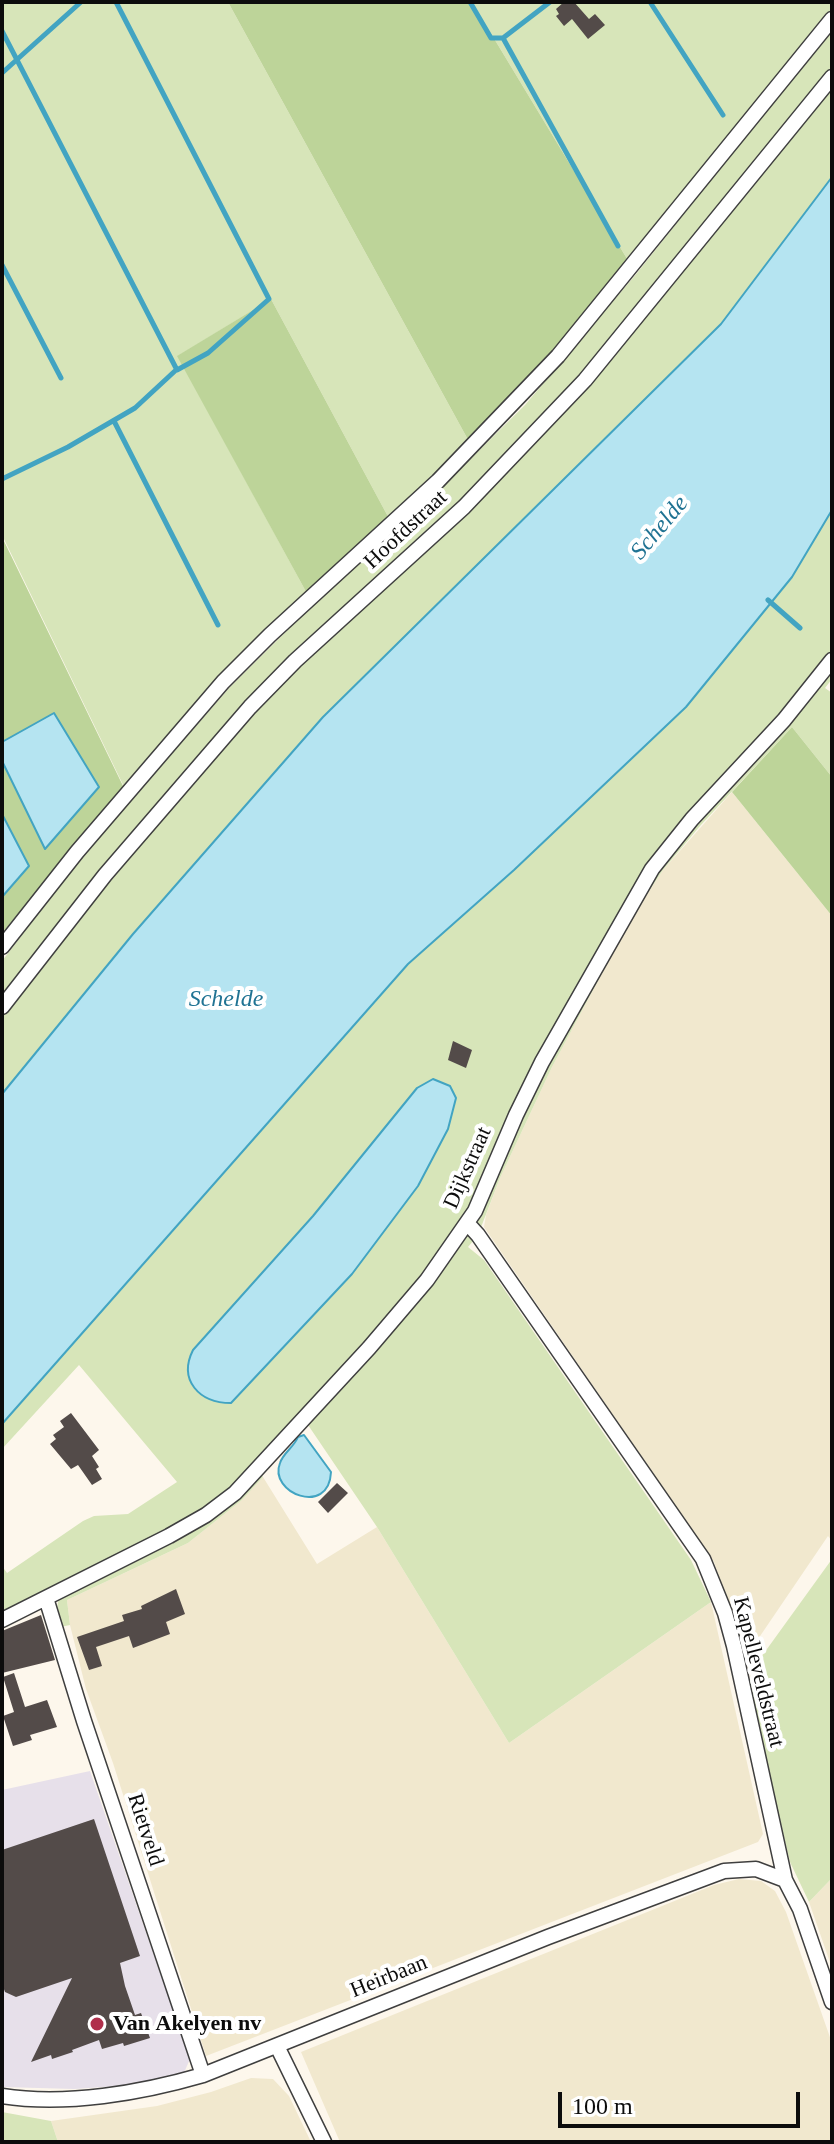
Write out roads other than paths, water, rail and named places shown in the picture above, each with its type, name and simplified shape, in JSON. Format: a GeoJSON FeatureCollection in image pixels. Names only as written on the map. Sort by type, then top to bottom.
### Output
{"type":"FeatureCollection","features":[{"type":"Feature","properties":{"kind":"street"},"geometry":{"type":"LineString","coordinates":[[2,947],[77,852],[223,682],[438,481],[558,356],[832,19]]}},
{"type":"Feature","properties":{"kind":"street","name":"Hoofdstraat"},"geometry":{"type":"LineString","coordinates":[[2,1007],[105,875],[250,707],[295,661],[464,507],[585,380],[832,77]]}},
{"type":"Feature","properties":{"kind":"street","name":"Dijkstraat"},"geometry":{"type":"LineString","coordinates":[[2,1620],[188,1527],[235,1493],[369,1348],[427,1280],[468,1224],[542,1062],[652,869],[692,819],[784,720],[832,660]]}},
{"type":"Feature","properties":{"kind":"street","name":"Kapelleveldstraat"},"geometry":{"type":"LineString","coordinates":[[468,1224],[703,1559],[725,1613],[734,1646],[785,1880],[800,1909],[832,2002]]}},
{"type":"Feature","properties":{"kind":"street","name":"Rietveld"},"geometry":{"type":"LineString","coordinates":[[46,1598],[203,2075]]}},
{"type":"Feature","properties":{"kind":"street","name":"Heirbaan"},"geometry":{"type":"LineString","coordinates":[[2,2096],[100,2096],[158,2088],[203,2075],[548,1937],[724,1871],[756,1869],[785,1880]]}},
{"type":"Feature","properties":{"kind":"street"},"geometry":{"type":"LineString","coordinates":[[277,2046],[324,2142]]}},
{"type":"Feature","properties":{"kind":"water","name":"Schelde"},"geometry":{"type":"Polygon","coordinates":[[[832,177],[832,510],[792,577],[686,707],[514,870],[408,964],[2,1424],[2,1094],[133,934],[323,717],[721,324],[832,177]]]}},
{"type":"Feature","properties":{"kind":"water"},"geometry":{"type":"Polygon","coordinates":[[[54,713],[99,787],[45,849],[2,761],[2,742],[54,713]]]}},
{"type":"Feature","properties":{"kind":"water"},"geometry":{"type":"Polygon","coordinates":[[[2,814],[29,866],[2,897],[2,814]]]}},
{"type":"Feature","properties":{"kind":"water"},"geometry":{"type":"Polygon","coordinates":[[[433,1079],[450,1086],[456,1098],[448,1129],[418,1186],[352,1274],[231,1403],[209,1399],[201,1394],[194,1388],[188,1371],[193,1350],[313,1216],[417,1088],[433,1079]]]}},
{"type":"Feature","properties":{"kind":"water"},"geometry":{"type":"Polygon","coordinates":[[[304,1435],[331,1472],[328,1486],[311,1497],[290,1491],[279,1474],[284,1456],[298,1437],[304,1435]]]}},
{"type":"Feature","properties":{"kind":"waterway"},"geometry":{"type":"LineString","coordinates":[[2,73],[81,2]]}},
{"type":"Feature","properties":{"kind":"waterway"},"geometry":{"type":"LineString","coordinates":[[2,31],[177,370],[208,353],[269,299],[116,2]]}},
{"type":"Feature","properties":{"kind":"waterway"},"geometry":{"type":"LineString","coordinates":[[470,2],[491,38],[503,38],[550,2]]}},
{"type":"Feature","properties":{"kind":"waterway"},"geometry":{"type":"LineString","coordinates":[[650,2],[723,115]]}},
{"type":"Feature","properties":{"kind":"waterway"},"geometry":{"type":"LineString","coordinates":[[503,38],[618,246]]}},
{"type":"Feature","properties":{"kind":"waterway"},"geometry":{"type":"LineString","coordinates":[[2,265],[61,378]]}},
{"type":"Feature","properties":{"kind":"waterway"},"geometry":{"type":"LineString","coordinates":[[2,479],[68,447],[135,408],[176,370]]}},
{"type":"Feature","properties":{"kind":"waterway"},"geometry":{"type":"LineString","coordinates":[[114,421],[218,625]]}},
{"type":"Feature","properties":{"kind":"waterway"},"geometry":{"type":"LineString","coordinates":[[768,600],[800,628]]}},
{"type":"Feature","properties":{"kind":"place","name":"Van Akelyen nv"},"geometry":{"type":"Point","coordinates":[97,2024]}}]}
